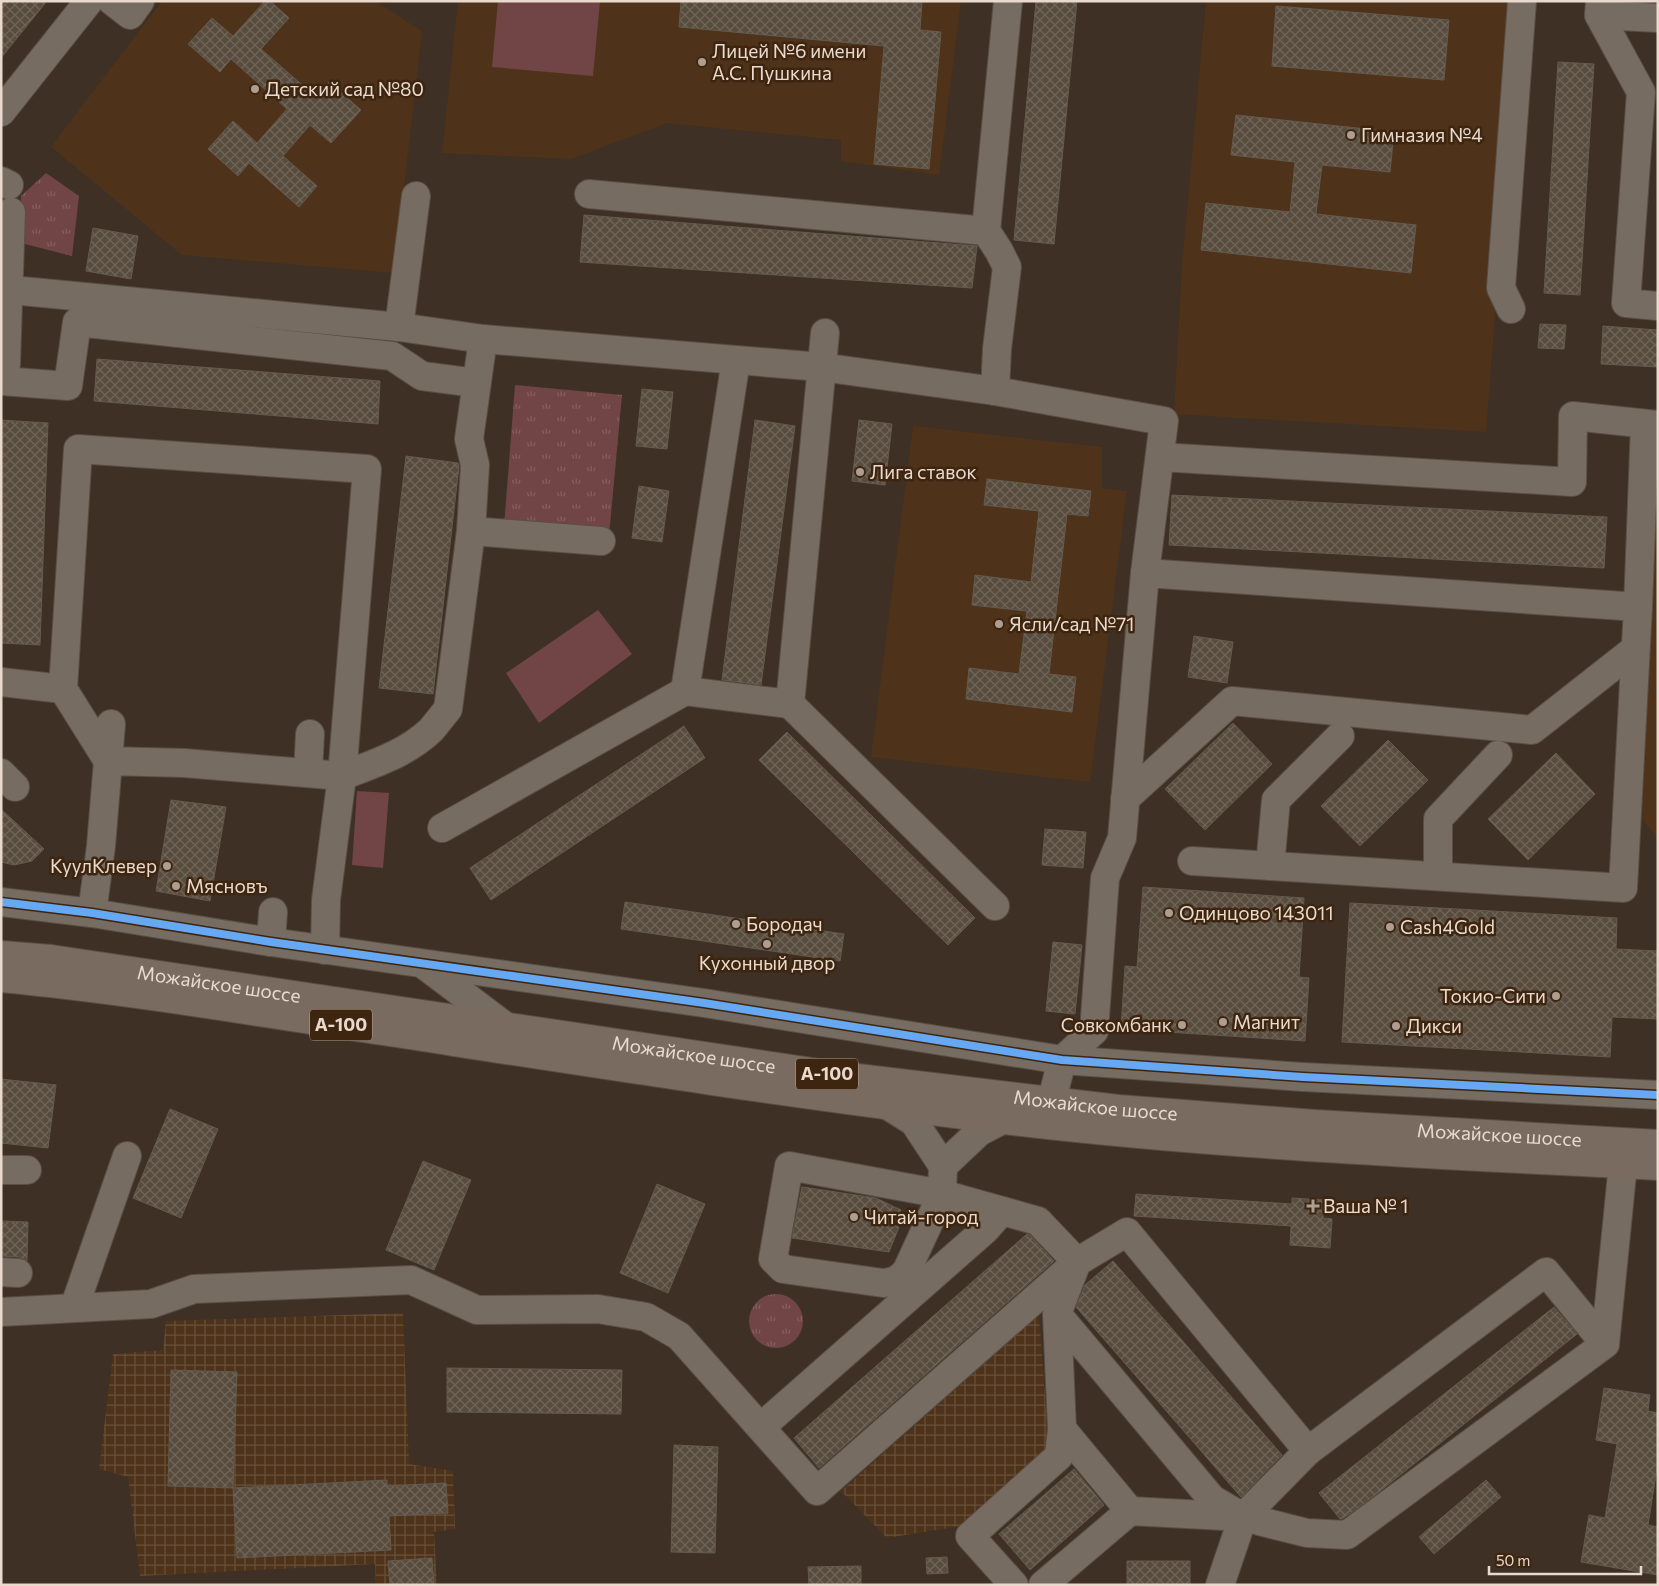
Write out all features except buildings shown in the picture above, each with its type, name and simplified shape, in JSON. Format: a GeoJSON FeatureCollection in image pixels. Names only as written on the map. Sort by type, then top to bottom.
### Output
{"type":"FeatureCollection","features":[{"type":"Feature","properties":{"kind":"main road","name":"Можайское шоссе"},"geometry":{"type":"LineString","coordinates":[[1,954],[69,962],[832,1074],[1118,1109],[1315,1124],[1658,1144]]}},
{"type":"Feature","properties":{"kind":"main road","name":"Можайское шоссе"},"geometry":{"type":"LineString","coordinates":[[1,978],[157,997],[680,1076],[1002,1120],[1115,1132],[1314,1147],[1658,1166]]}},
{"type":"Feature","properties":{"kind":"street"},"geometry":{"type":"LineString","coordinates":[[1,112],[90,1]]}},
{"type":"Feature","properties":{"kind":"street"},"geometry":{"type":"LineString","coordinates":[[112,1],[130,15],[140,1]]}},
{"type":"Feature","properties":{"kind":"street"},"geometry":{"type":"LineString","coordinates":[[995,392],[997,349],[1007,267],[1000,251],[986,231],[1008,1]]}},
{"type":"Feature","properties":{"kind":"street"},"geometry":{"type":"LineString","coordinates":[[1511,309],[1501,288],[1522,1]]}},
{"type":"Feature","properties":{"kind":"street"},"geometry":{"type":"LineString","coordinates":[[1599,8],[1658,18]]}},
{"type":"Feature","properties":{"kind":"street"},"geometry":{"type":"LineString","coordinates":[[1599,8],[1641,92],[1626,303],[1658,306]]}},
{"type":"Feature","properties":{"kind":"street"},"geometry":{"type":"LineString","coordinates":[[589,194],[986,231]]}},
{"type":"Feature","properties":{"kind":"street"},"geometry":{"type":"LineString","coordinates":[[399,327],[416,196]]}},
{"type":"Feature","properties":{"kind":"street"},"geometry":{"type":"LineString","coordinates":[[11,212],[5,289],[6,364],[2,381],[68,386],[77,322],[392,356],[422,376],[476,383]]}},
{"type":"Feature","properties":{"kind":"street"},"geometry":{"type":"LineString","coordinates":[[5,289],[399,327],[482,339],[821,367],[995,392],[1164,421],[1145,574],[1122,838],[1105,878],[1094,1031],[1062,1060],[1052,1100]]}},
{"type":"Feature","properties":{"kind":"street"},"geometry":{"type":"LineString","coordinates":[[790,704],[825,333]]}},
{"type":"Feature","properties":{"kind":"street"},"geometry":{"type":"LineString","coordinates":[[108,762],[184,763],[342,776],[390,758],[410,747],[431,730],[448,708],[471,531],[474,465],[469,439],[482,339]]}},
{"type":"Feature","properties":{"kind":"street"},"geometry":{"type":"LineString","coordinates":[[685,691],[736,360]]}},
{"type":"Feature","properties":{"kind":"street"},"geometry":{"type":"LineString","coordinates":[[1160,457],[1572,482],[1573,416],[1651,424],[1635,649],[1623,888],[1192,860]]}},
{"type":"Feature","properties":{"kind":"street"},"geometry":{"type":"LineString","coordinates":[[108,762],[63,689],[78,449],[367,470],[342,776],[326,900],[325,950]]}},
{"type":"Feature","properties":{"kind":"street"},"geometry":{"type":"LineString","coordinates":[[471,531],[602,541]]}},
{"type":"Feature","properties":{"kind":"street"},"geometry":{"type":"LineString","coordinates":[[1145,574],[1638,607]]}},
{"type":"Feature","properties":{"kind":"street"},"geometry":{"type":"LineString","coordinates":[[1125,799],[1232,702],[1532,730],[1635,649]]}},
{"type":"Feature","properties":{"kind":"street"},"geometry":{"type":"LineString","coordinates":[[1,682],[63,689]]}},
{"type":"Feature","properties":{"kind":"street"},"geometry":{"type":"LineString","coordinates":[[442,828],[685,691],[790,704],[995,906]]}},
{"type":"Feature","properties":{"kind":"street"},"geometry":{"type":"LineString","coordinates":[[92,914],[101,846],[110,724]]}},
{"type":"Feature","properties":{"kind":"street"},"geometry":{"type":"LineString","coordinates":[[308,773],[310,734]]}},
{"type":"Feature","properties":{"kind":"street"},"geometry":{"type":"LineString","coordinates":[[1270,866],[1276,800],[1340,736]]}},
{"type":"Feature","properties":{"kind":"street"},"geometry":{"type":"LineString","coordinates":[[1438,876],[1438,819],[1498,755]]}},
{"type":"Feature","properties":{"kind":"street"},"geometry":{"type":"LineString","coordinates":[[1,902],[704,1003],[1062,1060],[1303,1077],[1658,1095]]}},
{"type":"Feature","properties":{"kind":"street"},"geometry":{"type":"LineString","coordinates":[[271,942],[273,912]]}},
{"type":"Feature","properties":{"kind":"street"},"geometry":{"type":"LineString","coordinates":[[421,962],[505,1026]]}},
{"type":"Feature","properties":{"kind":"street"},"geometry":{"type":"LineString","coordinates":[[887,1105],[914,1122],[943,1166],[942,1194],[907,1270],[901,1278],[893,1282],[883,1283],[783,1269],[773,1259],[790,1166],[942,1194],[1038,1221],[1077,1262]]}},
{"type":"Feature","properties":{"kind":"street"},"geometry":{"type":"LineString","coordinates":[[943,1166],[979,1132],[1002,1120]]}},
{"type":"Feature","properties":{"kind":"street"},"geometry":{"type":"LineString","coordinates":[[74,1308],[127,1156]]}},
{"type":"Feature","properties":{"kind":"street"},"geometry":{"type":"LineString","coordinates":[[1043,1585],[1130,1511],[1243,1517],[1307,1533],[1347,1535],[1605,1344],[1623,1164]]}},
{"type":"Feature","properties":{"kind":"street"},"geometry":{"type":"LineString","coordinates":[[761,1428],[985,1230],[1002,1211]]}},
{"type":"Feature","properties":{"kind":"street"},"geometry":{"type":"LineString","coordinates":[[1,1312],[151,1304],[194,1289],[411,1280],[476,1310],[598,1309],[646,1317],[679,1336],[817,1491],[1077,1262],[1127,1232],[1308,1450]]}},
{"type":"Feature","properties":{"kind":"street"},"geometry":{"type":"LineString","coordinates":[[1014,1585],[970,1536],[1059,1456],[1062,1429],[1057,1314],[1077,1262]]}},
{"type":"Feature","properties":{"kind":"street"},"geometry":{"type":"LineString","coordinates":[[1220,1585],[1243,1517],[1308,1450],[1546,1272],[1605,1344]]}},
{"type":"Feature","properties":{"kind":"street"},"geometry":{"type":"LineString","coordinates":[[1057,1314],[1212,1499],[1243,1517]]}},
{"type":"Feature","properties":{"kind":"street"},"geometry":{"type":"LineString","coordinates":[[1062,1429],[1130,1511]]}},
{"type":"Feature","properties":{"kind":"shaded area","name":"Детский сад №80"},"geometry":{"type":"Polygon","coordinates":[[[162,1],[375,1],[422,31],[394,273],[182,255],[51,147],[162,1]]]}},
{"type":"Feature","properties":{"kind":"shaded area","name":"Лицей №6 имени А.С. Пушкина"},"geometry":{"type":"Polygon","coordinates":[[[458,1],[961,1],[939,175],[841,161],[841,140],[667,123],[571,159],[442,153],[458,1]]]}},
{"type":"Feature","properties":{"kind":"shaded area","name":"Гимназия №4"},"geometry":{"type":"Polygon","coordinates":[[[1206,1],[1517,1],[1519,3],[1486,432],[1174,414],[1182,267],[1206,1]]]}},
{"type":"Feature","properties":{"kind":"shaded area","name":"Ясли/сад №71"},"geometry":{"type":"Polygon","coordinates":[[[913,426],[1102,447],[1102,488],[1127,491],[1090,782],[871,757],[913,426]]]}},
{"type":"Feature","properties":{"kind":"shaded area"},"geometry":{"type":"Polygon","coordinates":[[[1658,486],[1658,839],[1636,811],[1658,486]]]}},
{"type":"Feature","properties":{"kind":"shaded area"},"geometry":{"type":"Polygon","coordinates":[[[403,1313],[409,1464],[453,1471],[455,1529],[434,1532],[437,1585],[376,1585],[375,1564],[140,1576],[128,1477],[99,1469],[113,1354],[163,1350],[166,1321],[403,1313]]]}},
{"type":"Feature","properties":{"kind":"shaded area"},"geometry":{"type":"Polygon","coordinates":[[[1039,1315],[1049,1452],[973,1524],[887,1538],[841,1491],[1039,1315]]]}},
{"type":"Feature","properties":{"kind":"green space"},"geometry":{"type":"Polygon","coordinates":[[[498,1],[600,1],[593,76],[492,67],[498,1]]]}},
{"type":"Feature","properties":{"kind":"green space"},"geometry":{"type":"Polygon","coordinates":[[[46,173],[79,196],[72,256],[21,243],[21,196],[46,173]]]}},
{"type":"Feature","properties":{"kind":"green space"},"geometry":{"type":"Polygon","coordinates":[[[515,385],[622,395],[609,536],[504,527],[515,385]]]}},
{"type":"Feature","properties":{"kind":"green space"},"geometry":{"type":"Polygon","coordinates":[[[598,610],[632,654],[539,723],[506,673],[598,610]]]}},
{"type":"Feature","properties":{"kind":"green space"},"geometry":{"type":"Polygon","coordinates":[[[357,791],[389,793],[383,868],[352,865],[357,791]]]}},
{"type":"Feature","properties":{"kind":"green space"},"geometry":{"type":"Polygon","coordinates":[[[771,1294],[781,1294],[791,1298],[799,1306],[803,1321],[799,1336],[791,1344],[781,1348],[771,1348],[761,1344],[753,1336],[749,1326],[749,1316],[753,1306],[761,1298],[771,1294]]]}},
{"type":"Feature","properties":{"kind":"cycle path"},"geometry":{"type":"LineString","coordinates":[[1,902],[92,913],[271,942],[704,1003],[1062,1060],[1303,1077],[1658,1095]]}},
{"type":"Feature","properties":{"kind":"place","name":"Лицей №6 имени А.С. Пушкина"},"geometry":{"type":"Point","coordinates":[702,62]}},
{"type":"Feature","properties":{"kind":"place","name":"Детский сад №80"},"geometry":{"type":"Point","coordinates":[255,89]}},
{"type":"Feature","properties":{"kind":"place","name":"Гимназия №4"},"geometry":{"type":"Point","coordinates":[1351,135]}},
{"type":"Feature","properties":{"kind":"place","name":"Лига ставок"},"geometry":{"type":"Point","coordinates":[860,472]}},
{"type":"Feature","properties":{"kind":"place","name":"Ясли/сад №71"},"geometry":{"type":"Point","coordinates":[999,624]}},
{"type":"Feature","properties":{"kind":"place","name":"КуулКлевер"},"geometry":{"type":"Point","coordinates":[167,866]}},
{"type":"Feature","properties":{"kind":"place","name":"Мясновъ"},"geometry":{"type":"Point","coordinates":[176,886]}},
{"type":"Feature","properties":{"kind":"place","name":"Одинцово 143011"},"geometry":{"type":"Point","coordinates":[1169,913]}},
{"type":"Feature","properties":{"kind":"place","name":"Бородач"},"geometry":{"type":"Point","coordinates":[736,924]}},
{"type":"Feature","properties":{"kind":"place","name":"Cash4Gold"},"geometry":{"type":"Point","coordinates":[1390,927]}},
{"type":"Feature","properties":{"kind":"place","name":"Кухонный двор"},"geometry":{"type":"Point","coordinates":[767,944]}},
{"type":"Feature","properties":{"kind":"place","name":"Токио-Сити"},"geometry":{"type":"Point","coordinates":[1556,996]}},
{"type":"Feature","properties":{"kind":"place","name":"Магнит"},"geometry":{"type":"Point","coordinates":[1223,1022]}},
{"type":"Feature","properties":{"kind":"place","name":"Совкомбанк"},"geometry":{"type":"Point","coordinates":[1182,1025]}},
{"type":"Feature","properties":{"kind":"place","name":"Дикси"},"geometry":{"type":"Point","coordinates":[1396,1026]}},
{"type":"Feature","properties":{"kind":"place","name":"Ваша № 1"},"geometry":{"type":"Point","coordinates":[1313,1206]}},
{"type":"Feature","properties":{"kind":"place","name":"Читай-город"},"geometry":{"type":"Point","coordinates":[854,1217]}}]}
